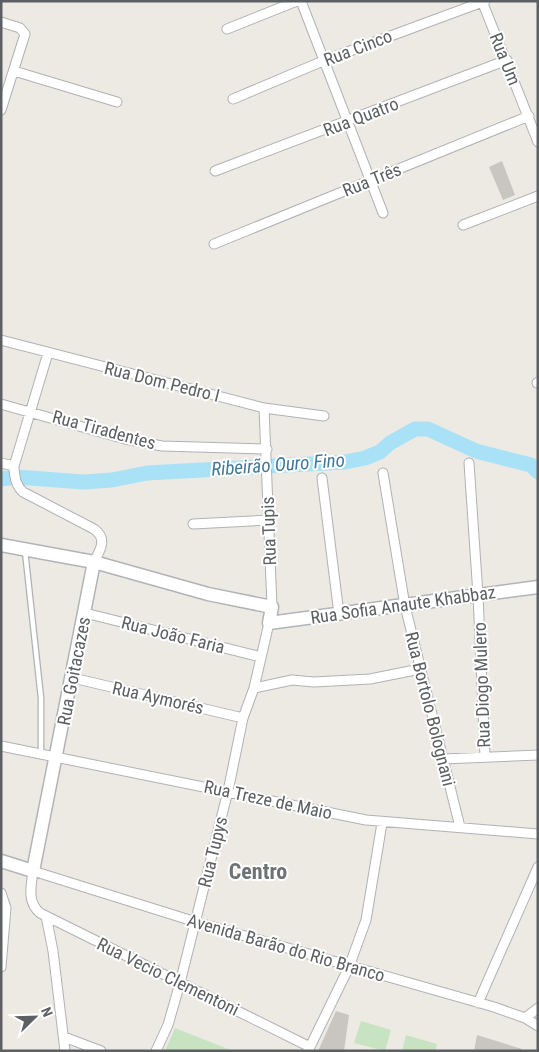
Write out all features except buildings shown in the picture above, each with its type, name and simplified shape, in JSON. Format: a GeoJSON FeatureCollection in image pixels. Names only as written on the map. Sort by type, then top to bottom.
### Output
{"type":"FeatureCollection","features":[{"type":"Feature","properties":{"kind":"street"},"geometry":{"type":"LineString","coordinates":[[227,29],[299,1],[383,213]]}},
{"type":"Feature","properties":{"kind":"street","name":"Rua Cinco"},"geometry":{"type":"LineString","coordinates":[[233,99],[323,61],[485,2]]}},
{"type":"Feature","properties":{"kind":"street","name":"Rua Um"},"geometry":{"type":"LineString","coordinates":[[485,2],[490,22],[507,60],[538,142]]}},
{"type":"Feature","properties":{"kind":"street"},"geometry":{"type":"LineString","coordinates":[[1,22],[20,28],[25,36],[1,110]]}},
{"type":"Feature","properties":{"kind":"street","name":"Rua Quatro"},"geometry":{"type":"LineString","coordinates":[[215,171],[507,60]]}},
{"type":"Feature","properties":{"kind":"street"},"geometry":{"type":"LineString","coordinates":[[14,71],[117,102]]}},
{"type":"Feature","properties":{"kind":"street","name":"Rua Três"},"geometry":{"type":"LineString","coordinates":[[214,244],[529,116]]}},
{"type":"Feature","properties":{"kind":"street"},"geometry":{"type":"LineString","coordinates":[[463,225],[538,196]]}},
{"type":"Feature","properties":{"kind":"street","name":"Rua Dom Pedro I"},"geometry":{"type":"LineString","coordinates":[[1,340],[264,408],[324,416]]}},
{"type":"Feature","properties":{"kind":"street"},"geometry":{"type":"LineString","coordinates":[[1,463],[14,470],[48,353]]}},
{"type":"Feature","properties":{"kind":"street","name":"Rua Tiradentes"},"geometry":{"type":"LineString","coordinates":[[1,404],[30,410],[125,439],[162,446],[267,453]]}},
{"type":"Feature","properties":{"kind":"street","name":"Rua Tupis"},"geometry":{"type":"LineString","coordinates":[[264,408],[272,607],[269,623]]}},
{"type":"Feature","properties":{"kind":"street","name":"Rua Diogo Mulero"},"geometry":{"type":"LineString","coordinates":[[469,464],[478,595],[485,758]]}},
{"type":"Feature","properties":{"kind":"street","name":"Rua Goitacazes"},"geometry":{"type":"LineString","coordinates":[[14,470],[18,488],[98,532],[103,542],[94,562],[73,678],[33,871],[32,902]]}},
{"type":"Feature","properties":{"kind":"street","name":"Rua Bortolo Bolognani"},"geometry":{"type":"LineString","coordinates":[[383,472],[404,606],[460,827]]}},
{"type":"Feature","properties":{"kind":"street"},"geometry":{"type":"LineString","coordinates":[[322,478],[339,614]]}},
{"type":"Feature","properties":{"kind":"street"},"geometry":{"type":"LineString","coordinates":[[193,524],[268,520]]}},
{"type":"Feature","properties":{"kind":"street"},"geometry":{"type":"LineString","coordinates":[[1,545],[94,562],[208,594],[272,607]]}},
{"type":"Feature","properties":{"kind":"street","name":"Rua Sofia Anaute Khabbaz"},"geometry":{"type":"LineString","coordinates":[[269,623],[538,587]]}},
{"type":"Feature","properties":{"kind":"street","name":"Rua João Faria"},"geometry":{"type":"LineString","coordinates":[[85,613],[261,657]]}},
{"type":"Feature","properties":{"kind":"street","name":"Rua Tupys"},"geometry":{"type":"LineString","coordinates":[[156,1051],[168,1025],[180,983],[228,791],[243,718],[254,688],[269,623]]}},
{"type":"Feature","properties":{"kind":"street"},"geometry":{"type":"LineString","coordinates":[[254,688],[292,680],[349,681],[370,679],[420,669]]}},
{"type":"Feature","properties":{"kind":"street","name":"Rua Aymorés"},"geometry":{"type":"LineString","coordinates":[[73,678],[243,718]]}},
{"type":"Feature","properties":{"kind":"street","name":"Rua Treze de Maio"},"geometry":{"type":"LineString","coordinates":[[1,746],[382,822],[538,834]]}},
{"type":"Feature","properties":{"kind":"street"},"geometry":{"type":"LineString","coordinates":[[443,759],[538,755]]}},
{"type":"Feature","properties":{"kind":"street"},"geometry":{"type":"LineString","coordinates":[[309,1049],[348,967],[370,905],[382,822]]}},
{"type":"Feature","properties":{"kind":"street"},"geometry":{"type":"LineString","coordinates":[[1,861],[33,871]]}},
{"type":"Feature","properties":{"kind":"street"},"geometry":{"type":"LineString","coordinates":[[478,1003],[538,867]]}},
{"type":"Feature","properties":{"kind":"street","name":"Avenida Barão do Rio Branco"},"geometry":{"type":"LineString","coordinates":[[33,871],[196,922],[478,1003],[525,1018],[538,1026]]}},
{"type":"Feature","properties":{"kind":"street"},"geometry":{"type":"LineString","coordinates":[[1,893],[6,905],[1,967]]}},
{"type":"Feature","properties":{"kind":"street","name":"Rua Vecio Clementoni"},"geometry":{"type":"LineString","coordinates":[[32,902],[36,910],[46,916],[309,1049]]}},
{"type":"Feature","properties":{"kind":"street"},"geometry":{"type":"LineString","coordinates":[[46,916],[65,1051]]}},
{"type":"Feature","properties":{"kind":"street"},"geometry":{"type":"LineString","coordinates":[[525,1018],[538,1008]]}},
{"type":"Feature","properties":{"kind":"street"},"geometry":{"type":"LineString","coordinates":[[64,1038],[101,1051]]}},
{"type":"Feature","properties":{"kind":"lane"},"geometry":{"type":"LineString","coordinates":[[24,550],[41,698],[41,754]]}},
{"type":"Feature","properties":{"kind":"green space"},"geometry":{"type":"Polygon","coordinates":[[[361,1021],[391,1030],[385,1051],[354,1043],[361,1021]]]}},
{"type":"Feature","properties":{"kind":"green space"},"geometry":{"type":"Polygon","coordinates":[[[175,1028],[233,1051],[165,1051],[175,1028]]]}},
{"type":"Feature","properties":{"kind":"green space"},"geometry":{"type":"Polygon","coordinates":[[[406,1035],[437,1044],[435,1051],[402,1051],[406,1035]]]}},
{"type":"Feature","properties":{"kind":"waterway","name":"Ribeirão Ouro Fino"},"geometry":{"type":"LineString","coordinates":[[1,479],[17,477],[83,482],[112,480],[147,473],[345,462],[365,458],[380,452],[390,443],[415,429],[428,429],[476,451],[531,465],[538,472]]}},
{"type":"Feature","properties":{"kind":"district","name":"Centro"},"geometry":{"type":"Point","coordinates":[258,871]}}]}
